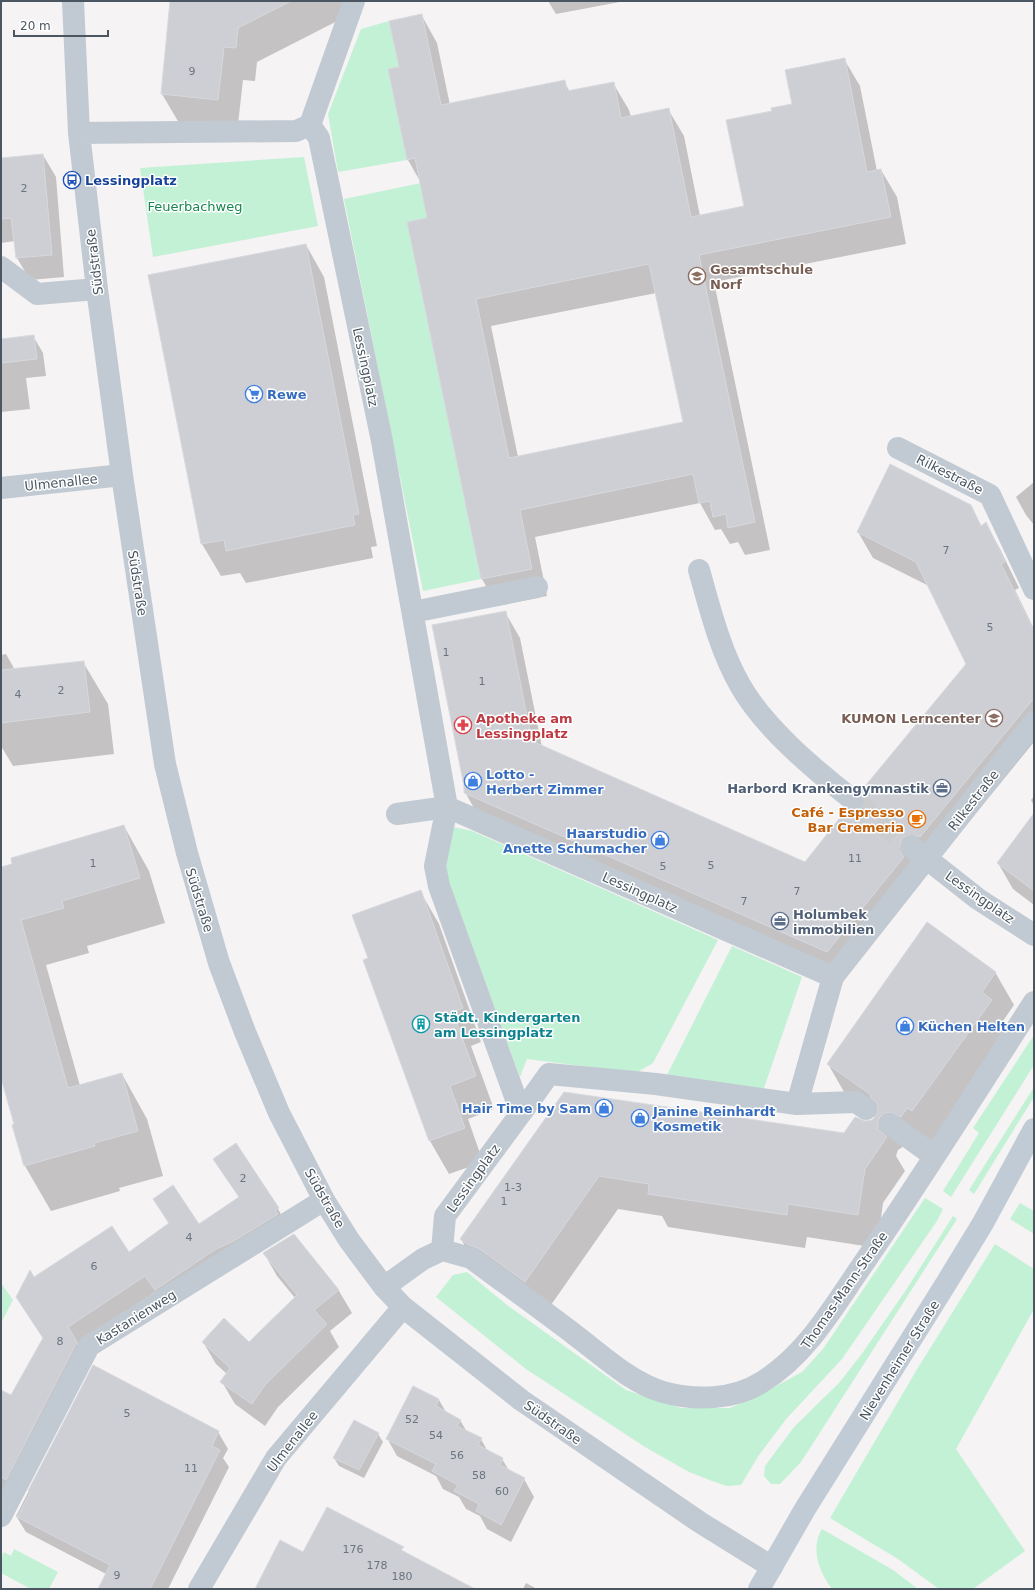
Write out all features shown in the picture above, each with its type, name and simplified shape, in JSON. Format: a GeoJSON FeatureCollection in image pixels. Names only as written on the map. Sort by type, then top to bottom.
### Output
{"type":"FeatureCollection","features":[{"type":"Feature","properties":{"kind":"main road","name":"Nievenheimer Straße"},"geometry":{"type":"LineString","coordinates":[[759,1589],[805,1509],[983,1223],[1034,1129]]}},
{"type":"Feature","properties":{"kind":"street","name":"Südstraße"},"geometry":{"type":"LineString","coordinates":[[73,1],[79,133],[97,289],[122,475],[166,764],[186,853],[219,963],[245,1032],[279,1114],[324,1200],[349,1240],[384,1287],[403,1307],[521,1400],[701,1523],[772,1567]]}},
{"type":"Feature","properties":{"kind":"street"},"geometry":{"type":"LineString","coordinates":[[79,133],[296,131],[310,125],[354,1]]}},
{"type":"Feature","properties":{"kind":"street","name":"Lessingplatz"},"geometry":{"type":"LineString","coordinates":[[310,125],[319,138],[382,441],[413,612],[446,807],[435,866],[439,886],[522,1112]]}},
{"type":"Feature","properties":{"kind":"street"},"geometry":{"type":"LineString","coordinates":[[1,267],[37,294],[97,289]]}},
{"type":"Feature","properties":{"kind":"street","name":"Rilkestraße"},"geometry":{"type":"LineString","coordinates":[[898,448],[990,495],[1031,576]]}},
{"type":"Feature","properties":{"kind":"street","name":"Ulmenallee"},"geometry":{"type":"LineString","coordinates":[[1,488],[122,475]]}},
{"type":"Feature","properties":{"kind":"street"},"geometry":{"type":"LineString","coordinates":[[699,570],[720,641],[740,685],[761,717],[809,763],[853,800]]}},
{"type":"Feature","properties":{"kind":"street"},"geometry":{"type":"LineString","coordinates":[[413,612],[537,587]]}},
{"type":"Feature","properties":{"kind":"street","name":"Rilkestraße"},"geometry":{"type":"LineString","coordinates":[[919,853],[998,768],[1034,722]]}},
{"type":"Feature","properties":{"kind":"street"},"geometry":{"type":"LineString","coordinates":[[396,814],[446,807]]}},
{"type":"Feature","properties":{"kind":"street","name":"Lessingplatz"},"geometry":{"type":"LineString","coordinates":[[446,807],[833,977]]}},
{"type":"Feature","properties":{"kind":"street"},"geometry":{"type":"LineString","coordinates":[[797,1104],[833,977],[895,898],[919,853]]}},
{"type":"Feature","properties":{"kind":"street","name":"Lessingplatz"},"geometry":{"type":"LineString","coordinates":[[919,853],[978,899],[1034,935]]}},
{"type":"Feature","properties":{"kind":"street","name":"Thomas-Mann-Straße"},"geometry":{"type":"LineString","coordinates":[[442,1250],[472,1258],[644,1385],[665,1392],[685,1396],[705,1397],[728,1395],[750,1389],[770,1377],[791,1360],[807,1343],[875,1247],[1034,1002]]}},
{"type":"Feature","properties":{"kind":"street","name":"Lessingplatz"},"geometry":{"type":"LineString","coordinates":[[442,1250],[445,1216],[549,1074],[656,1084],[797,1104],[856,1102],[866,1109]]}},
{"type":"Feature","properties":{"kind":"street"},"geometry":{"type":"LineString","coordinates":[[890,1124],[934,1156]]}},
{"type":"Feature","properties":{"kind":"street","name":"Kastanienweg"},"geometry":{"type":"LineString","coordinates":[[1,1516],[89,1346],[324,1200]]}},
{"type":"Feature","properties":{"kind":"street"},"geometry":{"type":"LineString","coordinates":[[384,1287],[423,1259],[442,1250]]}},
{"type":"Feature","properties":{"kind":"street","name":"Ulmenallee"},"geometry":{"type":"LineString","coordinates":[[199,1589],[276,1458],[403,1307]]}},
{"type":"Feature","properties":{"kind":"green space"},"geometry":{"type":"Polygon","coordinates":[[[389,21],[399,67],[388,69],[407,160],[338,172],[328,114],[361,29],[389,21]]]}},
{"type":"Feature","properties":{"kind":"green space","name":"Feuerbachweg"},"geometry":{"type":"Polygon","coordinates":[[[304,157],[318,226],[153,257],[140,168],[304,157]]]}},
{"type":"Feature","properties":{"kind":"green space"},"geometry":{"type":"Polygon","coordinates":[[[421,183],[427,218],[407,222],[481,579],[423,591],[344,199],[421,183]]]}},
{"type":"Feature","properties":{"kind":"green space"},"geometry":{"type":"Polygon","coordinates":[[[449,826],[472,831],[718,940],[653,1063],[636,1073],[527,1059],[520,1077],[440,858],[449,826]]]}},
{"type":"Feature","properties":{"kind":"green space"},"geometry":{"type":"Polygon","coordinates":[[[732,946],[802,977],[763,1091],[666,1077],[732,946]]]}},
{"type":"Feature","properties":{"kind":"green space"},"geometry":{"type":"Polygon","coordinates":[[[1034,1035],[1034,1065],[951,1197],[943,1191],[979,1133],[973,1128],[1034,1035]]]}},
{"type":"Feature","properties":{"kind":"green space"},"geometry":{"type":"Polygon","coordinates":[[[1034,1087],[1034,1097],[974,1194],[969,1190],[1034,1087]]]}},
{"type":"Feature","properties":{"kind":"green space"},"geometry":{"type":"Polygon","coordinates":[[[925,1198],[943,1209],[937,1221],[842,1359],[787,1418],[759,1455],[741,1485],[727,1486],[689,1472],[645,1447],[526,1369],[436,1297],[453,1275],[467,1272],[507,1305],[626,1390],[681,1408],[730,1408],[767,1391],[802,1372],[823,1349],[925,1198]]]}},
{"type":"Feature","properties":{"kind":"green space"},"geometry":{"type":"Polygon","coordinates":[[[1020,1203],[1034,1211],[1034,1234],[1010,1219],[1020,1203]]]}},
{"type":"Feature","properties":{"kind":"green space"},"geometry":{"type":"Polygon","coordinates":[[[953,1216],[957,1219],[801,1462],[780,1484],[771,1484],[764,1476],[765,1466],[794,1427],[839,1383],[861,1355],[904,1293],[953,1216]]]}},
{"type":"Feature","properties":{"kind":"green space"},"geometry":{"type":"Polygon","coordinates":[[[995,1244],[1034,1269],[1034,1309],[956,1449],[1025,1551],[973,1589],[939,1589],[898,1559],[830,1518],[916,1371],[995,1244]]]}},
{"type":"Feature","properties":{"kind":"green space"},"geometry":{"type":"Polygon","coordinates":[[[1,1283],[13,1300],[1,1323],[1,1283]]]}},
{"type":"Feature","properties":{"kind":"green space"},"geometry":{"type":"Polygon","coordinates":[[[822,1529],[893,1570],[918,1589],[832,1589],[823,1575],[816,1552],[818,1536],[822,1529]]]}},
{"type":"Feature","properties":{"kind":"green space"},"geometry":{"type":"Polygon","coordinates":[[[14,1549],[58,1572],[49,1589],[31,1589],[1,1573],[1,1558],[4,1552],[11,1556],[14,1549]]]}},
{"type":"Feature","properties":{"kind":"building"},"geometry":{"type":"Polygon","coordinates":[[[170,1],[291,1],[238,28],[236,48],[224,47],[218,100],[161,94],[170,1]]]}},
{"type":"Feature","properties":{"kind":"building"},"geometry":{"type":"Polygon","coordinates":[[[422,14],[441,105],[565,80],[567,91],[614,82],[621,118],[669,108],[691,217],[744,206],[726,120],[772,111],[771,108],[792,104],[785,70],[845,58],[867,172],[881,169],[891,217],[699,255],[755,522],[728,528],[726,514],[713,517],[710,501],[699,503],[693,474],[520,510],[532,569],[481,579],[407,222],[427,218],[415,158],[407,160],[388,69],[399,67],[389,21],[422,14]],[[649,264],[476,299],[509,458],[683,422],[649,264]]]}},
{"type":"Feature","properties":{"kind":"building"},"geometry":{"type":"Polygon","coordinates":[[[43,154],[52,255],[16,258],[11,218],[1,219],[1,158],[43,154]]]}},
{"type":"Feature","properties":{"kind":"building","name":"Rewe"},"geometry":{"type":"Polygon","coordinates":[[[306,244],[359,514],[353,515],[355,525],[226,551],[224,540],[201,544],[148,275],[306,244]]]}},
{"type":"Feature","properties":{"kind":"building"},"geometry":{"type":"Polygon","coordinates":[[[34,335],[37,359],[1,363],[1,339],[34,335]]]}},
{"type":"Feature","properties":{"kind":"building"},"geometry":{"type":"Polygon","coordinates":[[[890,464],[971,505],[981,526],[986,522],[1005,562],[1001,564],[1034,631],[1034,698],[920,837],[908,835],[902,839],[900,851],[904,857],[827,952],[464,793],[464,786],[432,625],[506,611],[532,741],[805,862],[846,810],[857,812],[862,808],[865,801],[865,796],[861,791],[966,664],[916,562],[857,532],[890,464]]]}},
{"type":"Feature","properties":{"kind":"building"},"geometry":{"type":"Polygon","coordinates":[[[84,661],[90,712],[1,723],[1,670],[84,661]]]}},
{"type":"Feature","properties":{"kind":"building"},"geometry":{"type":"Polygon","coordinates":[[[1034,813],[1034,891],[997,863],[1034,813]]]}},
{"type":"Feature","properties":{"kind":"building"},"geometry":{"type":"Polygon","coordinates":[[[124,825],[140,878],[62,901],[64,908],[21,920],[68,1088],[122,1073],[138,1131],[94,1143],[95,1146],[24,1166],[12,1125],[14,1124],[1,1078],[1,867],[12,864],[11,858],[124,825]]]}},
{"type":"Feature","properties":{"kind":"building","name":"Städt. Kindergarten am Lessingplatz"},"geometry":{"type":"Polygon","coordinates":[[[421,890],[463,1008],[453,1012],[476,1076],[450,1086],[465,1128],[429,1141],[363,960],[368,958],[352,915],[421,890]]]}},
{"type":"Feature","properties":{"kind":"building"},"geometry":{"type":"Polygon","coordinates":[[[927,922],[996,972],[982,992],[992,1000],[912,1111],[907,1108],[901,1117],[891,1112],[885,1113],[880,1117],[878,1129],[887,1137],[865,1169],[858,1215],[788,1204],[787,1215],[648,1194],[649,1184],[599,1176],[525,1282],[478,1248],[467,1244],[460,1239],[564,1092],[844,1133],[855,1117],[865,1121],[872,1120],[876,1116],[878,1110],[877,1103],[870,1097],[871,1095],[827,1064],[927,922]]]}},
{"type":"Feature","properties":{"kind":"building"},"geometry":{"type":"Polygon","coordinates":[[[236,1143],[279,1208],[275,1211],[278,1214],[234,1241],[216,1249],[155,1290],[145,1276],[68,1327],[77,1342],[6,1480],[1,1477],[1,1390],[11,1395],[43,1338],[16,1297],[30,1270],[34,1277],[112,1226],[129,1252],[169,1223],[153,1199],[173,1185],[199,1224],[239,1197],[213,1159],[236,1143]]]}},
{"type":"Feature","properties":{"kind":"building"},"geometry":{"type":"Polygon","coordinates":[[[294,1234],[339,1290],[314,1310],[327,1324],[265,1385],[252,1404],[220,1382],[230,1368],[202,1342],[224,1318],[249,1342],[297,1295],[263,1253],[294,1234]]]}},
{"type":"Feature","properties":{"kind":"building"},"geometry":{"type":"Polygon","coordinates":[[[93,1365],[219,1431],[212,1446],[220,1450],[150,1589],[98,1589],[110,1565],[17,1517],[30,1493],[28,1491],[93,1365]]]}},
{"type":"Feature","properties":{"kind":"building"},"geometry":{"type":"Polygon","coordinates":[[[413,1386],[439,1399],[436,1406],[461,1420],[457,1426],[482,1438],[478,1445],[503,1458],[500,1465],[525,1478],[501,1525],[476,1511],[479,1504],[454,1491],[458,1485],[432,1471],[436,1464],[386,1439],[413,1386]]]}},
{"type":"Feature","properties":{"kind":"building"},"geometry":{"type":"Polygon","coordinates":[[[354,1420],[379,1433],[359,1470],[333,1458],[354,1420]]]}},
{"type":"Feature","properties":{"kind":"building"},"geometry":{"type":"Polygon","coordinates":[[[327,1507],[404,1547],[401,1550],[475,1589],[255,1589],[280,1540],[303,1552],[327,1507]]]}},
{"type":"Feature","properties":{"kind":"tunnel"},"geometry":{"type":"LineString","coordinates":[[853,800],[912,847]]}},
{"type":"Feature","properties":{"kind":"place","name":"Lessingplatz"},"geometry":{"type":"Point","coordinates":[72,180]}},
{"type":"Feature","properties":{"kind":"place","name":"Gesamtschule Norf"},"geometry":{"type":"Point","coordinates":[697,276]}},
{"type":"Feature","properties":{"kind":"place","name":"Rewe"},"geometry":{"type":"Point","coordinates":[254,394]}},
{"type":"Feature","properties":{"kind":"place","name":"KUMON Lerncenter"},"geometry":{"type":"Point","coordinates":[994,718]}},
{"type":"Feature","properties":{"kind":"place","name":"Apotheke am Lessingplatz"},"geometry":{"type":"Point","coordinates":[463,725]}},
{"type":"Feature","properties":{"kind":"place","name":"Lotto - Herbert Zimmer"},"geometry":{"type":"Point","coordinates":[473,781]}},
{"type":"Feature","properties":{"kind":"place","name":"Harbord Krankengymnastik"},"geometry":{"type":"Point","coordinates":[942,788]}},
{"type":"Feature","properties":{"kind":"place","name":"Café - Espresso Bar Cremeria"},"geometry":{"type":"Point","coordinates":[917,819]}},
{"type":"Feature","properties":{"kind":"place","name":"Haarstudio Anette Schumacher"},"geometry":{"type":"Point","coordinates":[660,840]}},
{"type":"Feature","properties":{"kind":"place","name":"Holumbek immobilien"},"geometry":{"type":"Point","coordinates":[780,921]}},
{"type":"Feature","properties":{"kind":"place","name":"Städt. Kindergarten am Lessingplatz"},"geometry":{"type":"Point","coordinates":[421,1024]}},
{"type":"Feature","properties":{"kind":"place","name":"Küchen Helten"},"geometry":{"type":"Point","coordinates":[905,1026]}},
{"type":"Feature","properties":{"kind":"place","name":"Hair Time by Sam"},"geometry":{"type":"Point","coordinates":[604,1108]}},
{"type":"Feature","properties":{"kind":"place","name":"Janine Reinhardt Kosmetik"},"geometry":{"type":"Point","coordinates":[640,1118]}}]}
